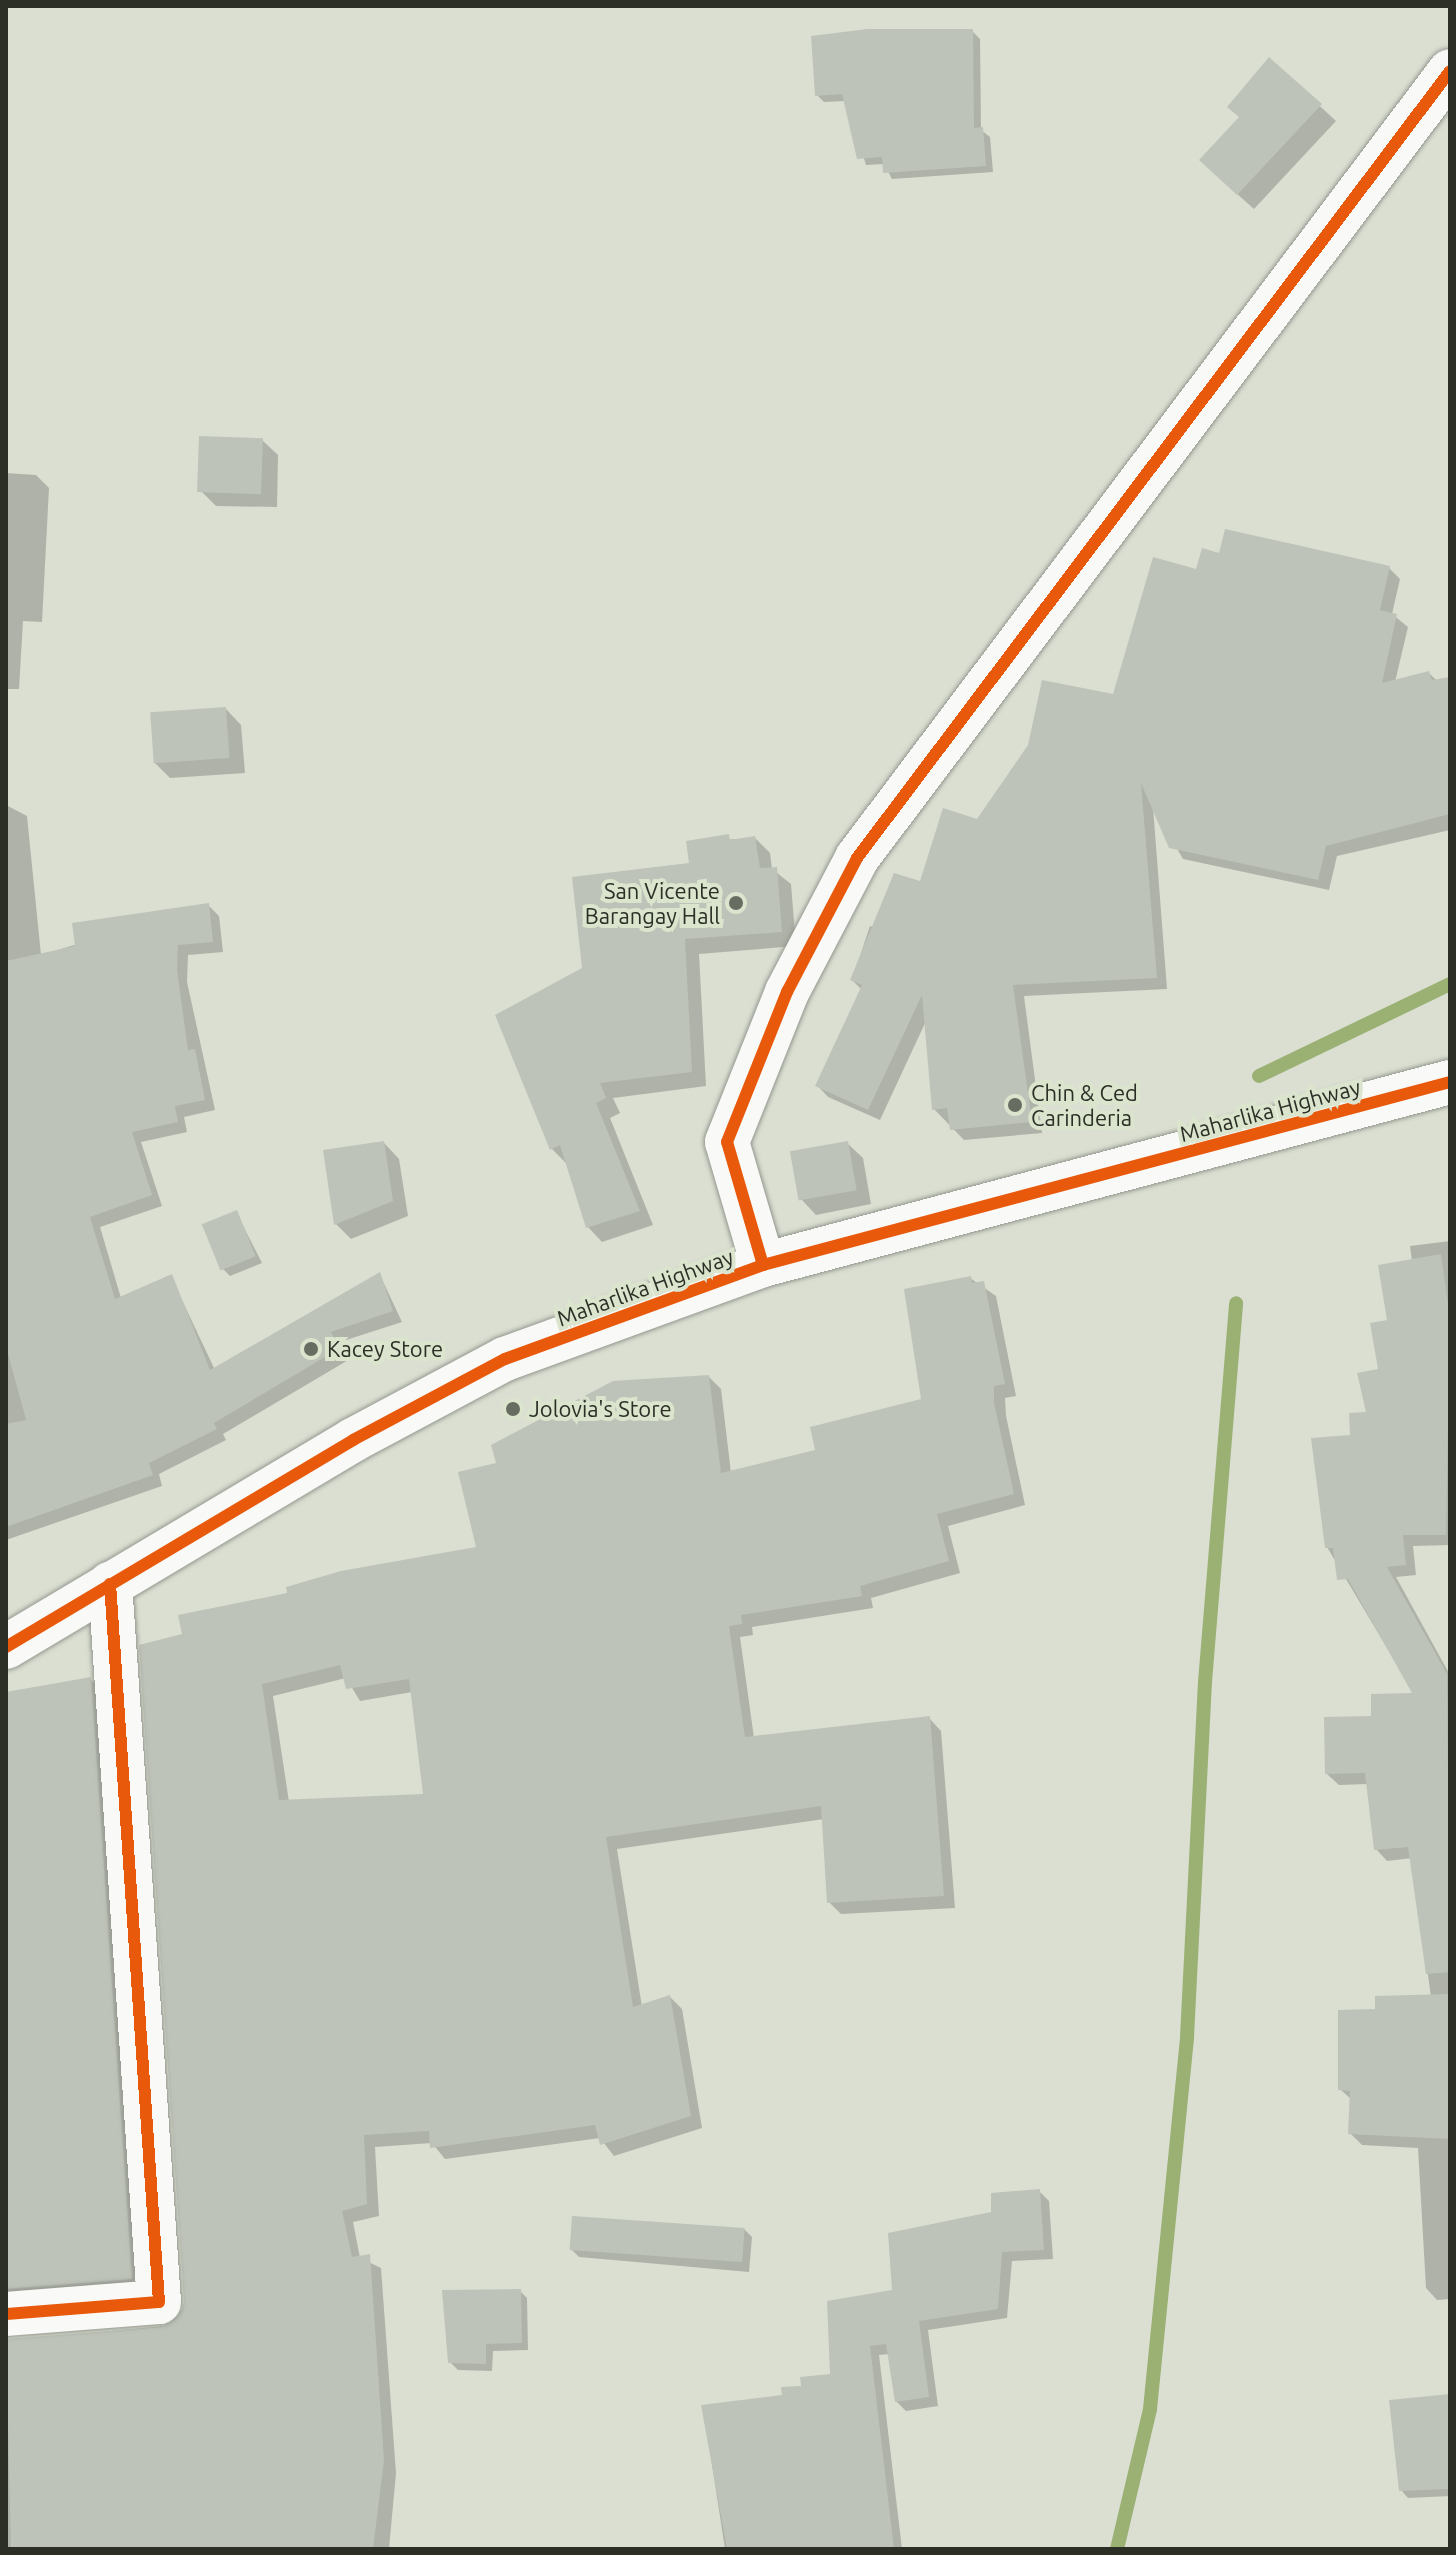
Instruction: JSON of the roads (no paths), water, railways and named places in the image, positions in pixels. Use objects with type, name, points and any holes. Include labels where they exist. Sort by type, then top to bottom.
[{"type":"main road","points":[[763,1265],[727,1142],[787,992],[857,858],[1450,71]]},
{"type":"main road","name":"Maharlika Highway","points":[[6,1647],[110,1584],[505,1359],[763,1265],[1450,1082]]},
{"type":"main road","points":[[6,2314],[159,2302],[110,1584]]},
{"type":"waterway","points":[[1259,1076],[1450,984]]},
{"type":"waterway","points":[[1117,2549],[1150,2409],[1187,2037],[1205,1682],[1236,1303]]},
{"type":"place","name":"San Vicente Barangay Hall","points":[[736,903]]},
{"type":"place","name":"Chin & Ced Carinderia","points":[[1015,1105]]},
{"type":"place","name":"Kacey Store","points":[[311,1349]]},
{"type":"place","name":"Jolovia's Store","points":[[513,1409]]}]
